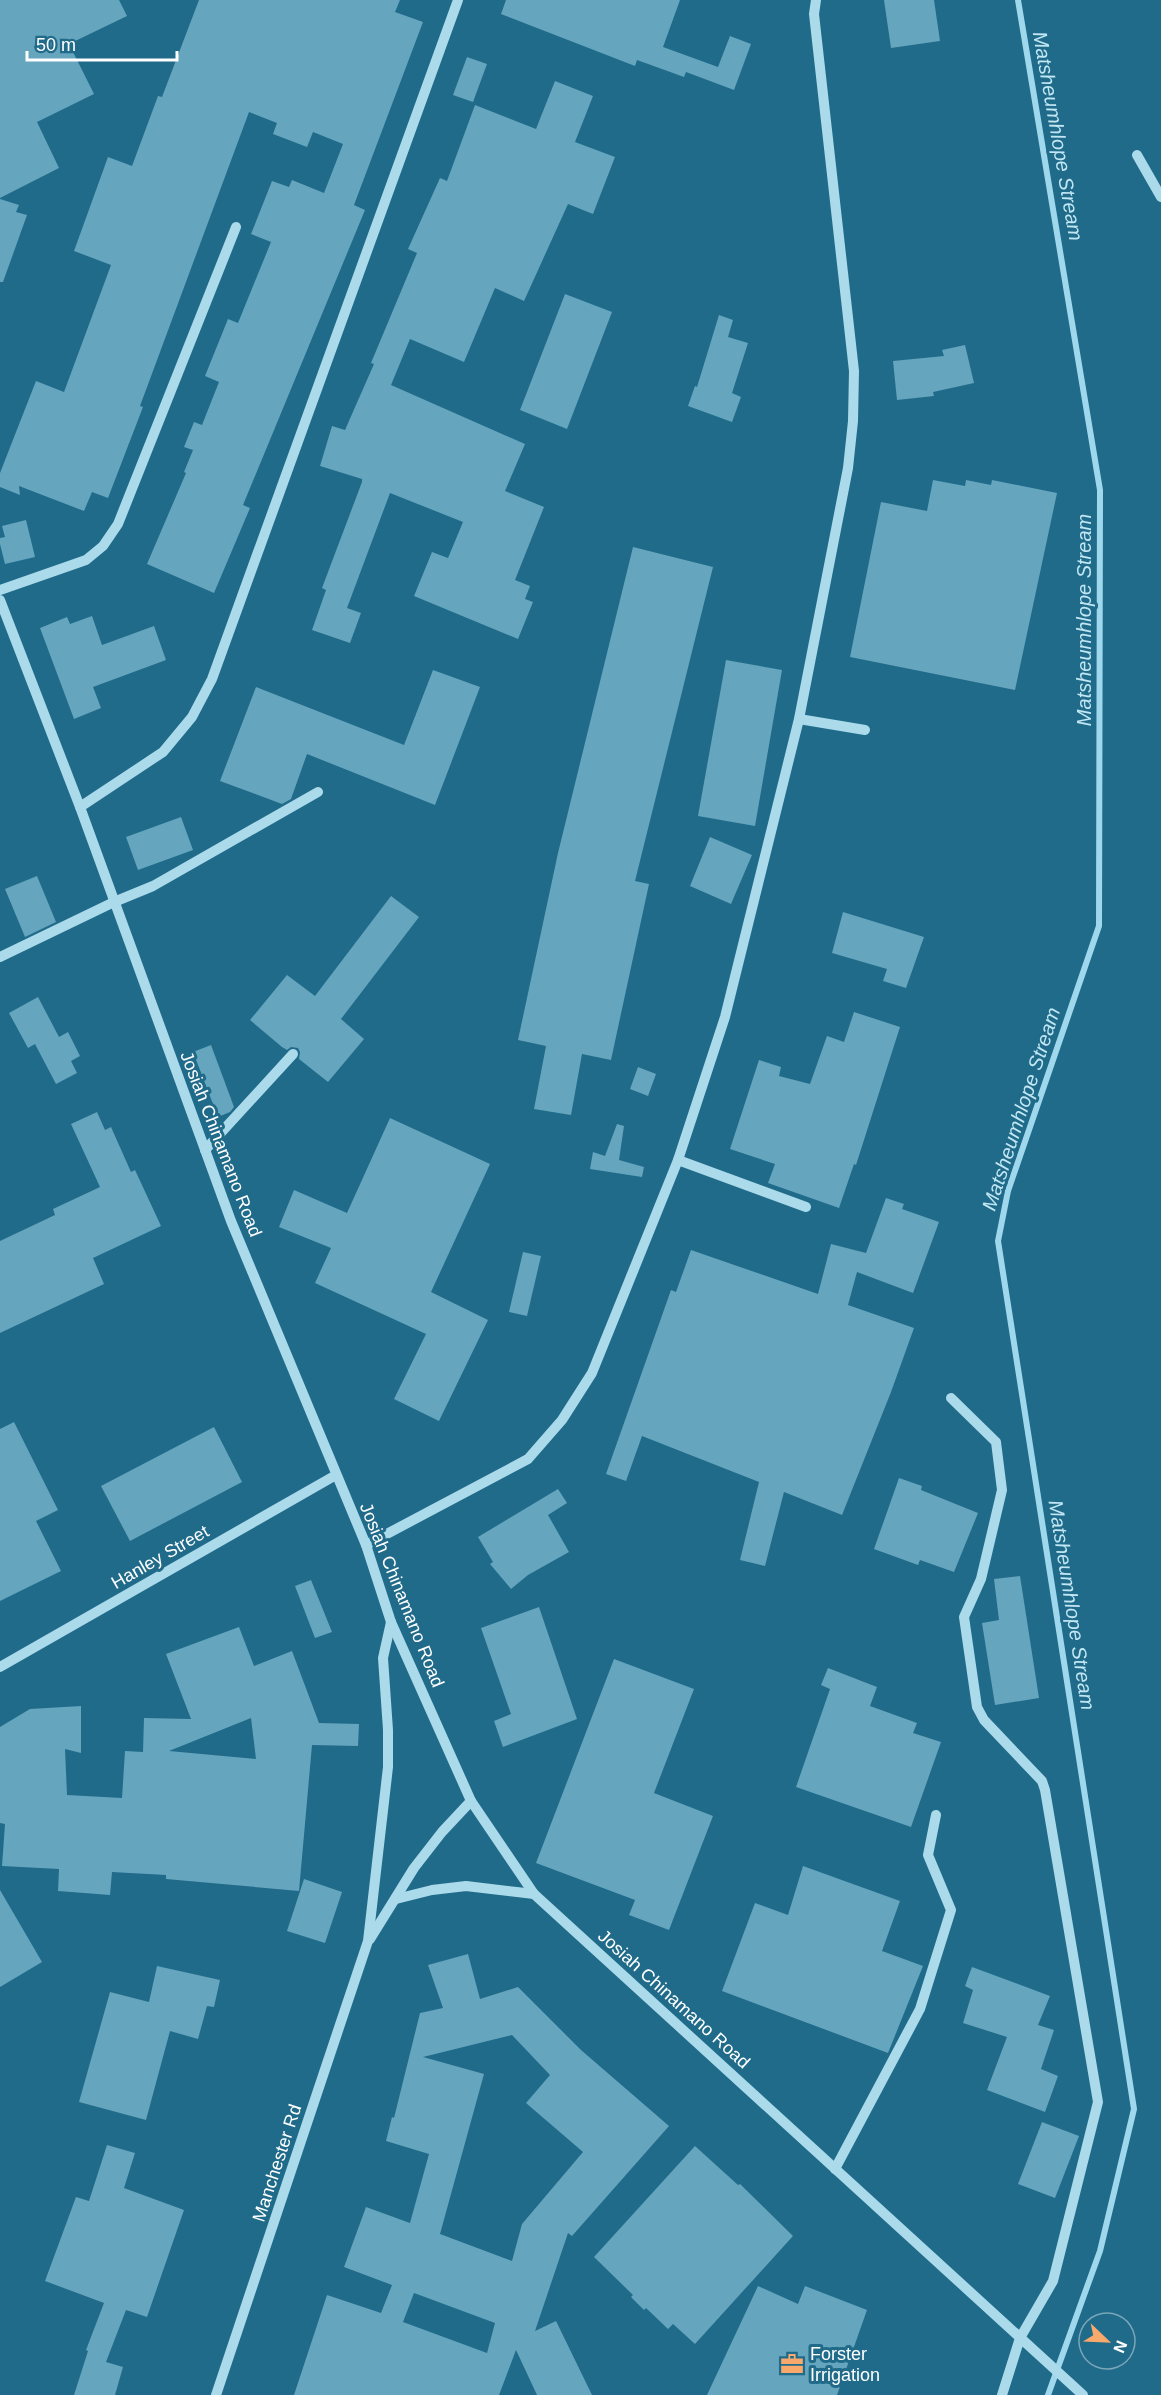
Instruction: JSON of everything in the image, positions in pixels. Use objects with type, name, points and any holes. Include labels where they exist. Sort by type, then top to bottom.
[{"type":"street","points":[[80,807],[163,752],[192,717],[212,679],[458,0]]},
{"type":"street","points":[[366,1545],[528,1459],[562,1420],[592,1373],[678,1160],[725,1017],[800,719],[848,468],[853,421],[854,370],[813,14],[816,0]]},
{"type":"street","points":[[1137,155],[1161,197]]},
{"type":"street","points":[[0,590],[86,560],[103,546],[118,524],[236,227]]},
{"type":"street","name":"Josiah Chinamano Road","points":[[0,600],[80,807],[231,1221],[366,1545],[391,1622],[471,1801],[534,1894],[1083,2395]]},
{"type":"street","points":[[800,719],[865,730]]},
{"type":"street","points":[[0,957],[114,902],[153,886],[318,792]]},
{"type":"street","points":[[205,1150],[293,1054]]},
{"type":"street","points":[[678,1160],[806,1207]]},
{"type":"street","points":[[951,1398],[996,1442],[1002,1476],[1002,1490],[981,1579],[964,1617],[977,1707],[984,1720],[1042,1781],[1046,1790],[1098,2102],[1053,2280],[1002,2395]]},
{"type":"street","name":"Hanley Street","points":[[0,1667],[336,1475]]},
{"type":"street","points":[[368,1941],[388,1767],[388,1730],[382,1658],[391,1622]]},
{"type":"street","points":[[368,1941],[414,1868],[442,1832],[471,1801]]},
{"type":"street","points":[[836,2169],[920,2009],[951,1910],[928,1855],[936,1815]]},
{"type":"street","points":[[396,1899],[432,1890],[466,1886],[534,1894]]},
{"type":"street","name":"Manchester Rd","points":[[216,2395],[368,1941]]},
{"type":"building","points":[[0,0],[119,0],[127,16],[69,44],[94,94],[37,122],[59,168],[0,198]]},
{"type":"building","points":[[199,0],[400,0],[395,12],[423,22],[354,205],[365,210],[243,505],[250,508],[214,593],[147,564],[186,473],[184,472],[193,450],[184,447],[194,422],[202,425],[219,382],[205,376],[228,319],[238,323],[271,242],[251,234],[272,181],[289,187],[292,180],[324,193],[343,144],[313,132],[307,147],[273,134],[277,123],[249,112],[108,498],[92,492],[84,511],[19,486],[20,495],[0,487],[0,473],[36,381],[64,392],[111,265],[74,251],[108,157],[132,166],[158,96],[162,97]]},
{"type":"building","points":[[506,0],[680,0],[663,47],[718,67],[730,36],[751,44],[734,90],[686,72],[684,77],[637,60],[635,66],[501,14]]},
{"type":"building","points":[[884,0],[934,0],[940,41],[891,48]]},
{"type":"building","points":[[467,57],[487,64],[473,102],[453,95]]},
{"type":"building","points":[[555,81],[593,96],[575,142],[615,157],[593,214],[568,204],[524,301],[495,288],[464,362],[410,339],[391,385],[525,444],[505,491],[544,507],[515,580],[530,586],[525,599],[533,602],[518,639],[414,596],[432,552],[448,558],[463,522],[390,493],[347,608],[361,613],[350,643],[312,630],[326,590],[322,588],[362,482],[362,479],[320,466],[332,426],[345,430],[374,364],[371,363],[417,253],[408,249],[440,178],[447,181],[475,105],[536,129]]},
{"type":"building","points":[[0,199],[19,205],[16,212],[27,215],[3,282],[0,282]]},
{"type":"building","points":[[565,294],[612,312],[567,429],[520,410]]},
{"type":"building","points":[[719,315],[733,320],[728,337],[748,343],[732,393],[741,397],[732,422],[688,406],[695,386],[697,387]]},
{"type":"building","points":[[965,345],[974,383],[933,392],[934,396],[897,400],[893,361],[944,356],[942,350]]},
{"type":"building","points":[[933,480],[965,486],[966,480],[991,485],[992,480],[1057,493],[1015,690],[850,657],[881,502],[927,511]]},
{"type":"building","points":[[26,520],[35,557],[5,564],[0,544],[0,538],[5,537],[2,526]]},
{"type":"building","points":[[633,547],[713,567],[635,881],[649,884],[611,1060],[582,1054],[571,1115],[534,1109],[546,1046],[518,1040],[558,853]]},
{"type":"building","points":[[92,616],[102,645],[154,626],[166,660],[93,687],[101,708],[74,719],[40,628],[67,617],[70,624]]},
{"type":"building","points":[[726,660],[782,670],[755,826],[698,816]]},
{"type":"building","points":[[433,670],[480,687],[435,805],[307,754],[291,799],[282,804],[220,781],[256,687],[404,745]]},
{"type":"building","points":[[181,817],[193,850],[138,870],[126,837]]},
{"type":"building","points":[[710,837],[752,855],[731,904],[690,886]]},
{"type":"building","points":[[37,876],[56,922],[25,937],[5,889]]},
{"type":"building","points":[[391,896],[419,917],[341,1019],[364,1039],[328,1082],[299,1059],[298,1048],[291,1047],[287,1050],[250,1020],[287,975],[315,996]]},
{"type":"building","points":[[843,912],[924,937],[906,988],[883,981],[887,969],[832,953]]},
{"type":"building","points":[[38,997],[59,1037],[68,1032],[80,1056],[71,1061],[77,1073],[56,1084],[35,1044],[28,1048],[9,1013]]},
{"type":"building","points":[[854,1012],[900,1027],[856,1165],[854,1164],[839,1208],[768,1183],[775,1164],[730,1149],[759,1060],[781,1067],[779,1076],[810,1084],[827,1036],[844,1042]]},
{"type":"building","points":[[211,1045],[234,1107],[230,1112],[218,1117],[193,1052]]},
{"type":"building","points":[[638,1067],[656,1074],[648,1096],[630,1089]]},
{"type":"building","points":[[97,1112],[105,1130],[111,1127],[131,1172],[135,1170],[161,1226],[93,1258],[104,1284],[0,1333],[0,1241],[55,1215],[53,1209],[100,1187],[71,1124]]},
{"type":"building","points":[[390,1118],[490,1164],[431,1292],[488,1320],[439,1421],[394,1399],[426,1334],[315,1283],[331,1248],[279,1227],[294,1190],[347,1213]]},
{"type":"building","points":[[617,1124],[624,1126],[619,1160],[644,1167],[642,1177],[590,1169],[593,1152],[605,1156]]},
{"type":"building","points":[[886,1198],[904,1204],[902,1209],[939,1222],[913,1293],[857,1272],[848,1305],[914,1328],[842,1515],[784,1492],[765,1566],[740,1560],[759,1482],[642,1436],[626,1481],[606,1474],[671,1290],[676,1292],[691,1250],[818,1294],[831,1244],[866,1253]]},
{"type":"building","points":[[523,1252],[541,1256],[527,1316],[509,1312]]},
{"type":"building","points":[[14,1422],[58,1510],[36,1521],[61,1571],[0,1601],[0,1429]]},
{"type":"building","points":[[214,1427],[242,1482],[130,1541],[101,1486]]},
{"type":"building","points":[[899,1478],[922,1486],[921,1490],[978,1513],[954,1572],[920,1560],[918,1565],[874,1549]]},
{"type":"building","points":[[558,1489],[567,1503],[548,1515],[569,1552],[528,1575],[511,1589],[490,1564],[493,1562],[478,1537]]},
{"type":"building","points":[[1020,1576],[1039,1698],[995,1705],[982,1623],[999,1620],[994,1579]]},
{"type":"building","points":[[311,1580],[332,1632],[315,1638],[295,1586]]},
{"type":"building","points":[[539,1607],[577,1719],[503,1747],[494,1721],[511,1714],[481,1628]]},
{"type":"building","points":[[239,1627],[254,1666],[292,1651],[319,1723],[359,1724],[358,1746],[312,1745],[299,1891],[166,1879],[166,1875],[112,1872],[110,1895],[58,1891],[59,1869],[2,1866],[5,1824],[0,1823],[0,1727],[30,1709],[81,1706],[81,1753],[65,1749],[67,1795],[122,1798],[125,1751],[143,1752],[144,1718],[191,1719],[166,1654]],"holes":[[[251,1718],[256,1759],[169,1751]]]},
{"type":"building","points":[[614,1659],[694,1689],[654,1793],[713,1816],[669,1930],[629,1915],[635,1900],[536,1863]]},
{"type":"building","points":[[828,1668],[877,1687],[870,1706],[917,1723],[913,1733],[941,1742],[911,1827],[796,1787],[830,1689],[821,1685]]},
{"type":"building","points":[[803,1866],[900,1901],[882,1951],[923,1966],[888,2053],[722,1991],[755,1903],[788,1915]]},
{"type":"building","points":[[304,1879],[342,1892],[325,1943],[287,1931]]},
{"type":"building","points":[[0,1890],[42,1962],[0,1987]]},
{"type":"building","points":[[468,1954],[480,1999],[518,1987],[581,2050],[669,2126],[572,2236],[568,2233],[535,2331],[556,2321],[592,2395],[537,2395],[516,2350],[499,2395],[294,2395],[327,2295],[381,2313],[392,2285],[344,2267],[366,2207],[410,2223],[429,2154],[386,2141],[392,2117],[394,2118],[420,2013],[443,2008],[428,1965]],"holes":[[[512,2035],[550,2075],[526,2103],[583,2152],[522,2224],[512,2261],[440,2234],[484,2074],[423,2057]],[[414,2293],[495,2323],[487,2353],[403,2322]]]},
{"type":"building","points":[[157,1966],[220,1980],[214,2007],[207,2006],[198,2039],[170,2031],[146,2120],[79,2102],[110,1992],[149,2002]]},
{"type":"building","points":[[972,1967],[1050,1996],[1038,2025],[1054,2030],[1041,2069],[1058,2076],[1045,2112],[987,2090],[1007,2037],[963,2023],[973,1990],[965,1986]]},
{"type":"building","points":[[1042,2122],[1079,2136],[1055,2198],[1018,2184]]},
{"type":"building","points":[[107,2145],[135,2153],[124,2188],[184,2210],[147,2317],[126,2310],[106,2362],[123,2367],[115,2395],[74,2395],[88,2351],[86,2350],[104,2303],[45,2281],[76,2197],[89,2201]]},
{"type":"building","points":[[695,2146],[738,2185],[740,2184],[793,2236],[695,2344],[673,2324],[668,2329],[646,2308],[644,2310],[631,2297],[633,2295],[594,2257]]},
{"type":"building","points":[[758,2286],[798,2304],[805,2286],[867,2310],[837,2395],[707,2395]]},
{"type":"waterway","name":"Matsheumhlope Stream","points":[[1018,0],[1100,490],[1099,926],[1008,1191],[998,1241],[1134,2109],[1100,2251],[1048,2395]]},
{"type":"place","name":"Forster Irrigation","points":[[792,2364]]}]
